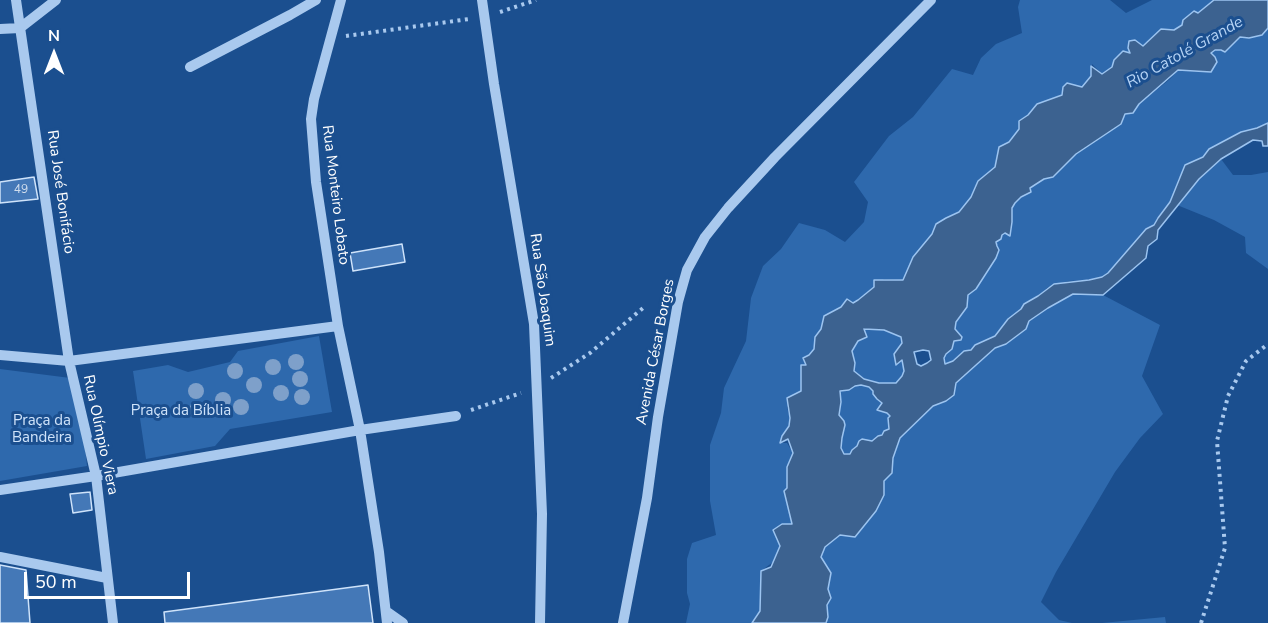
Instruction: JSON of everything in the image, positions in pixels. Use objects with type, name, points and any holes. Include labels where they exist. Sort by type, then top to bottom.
[{"type":"street","name":"Rua José Bonifácio","points":[[16,0],[69,361]]},
{"type":"street","points":[[0,29],[20,28],[56,0]]},
{"type":"street","points":[[190,67],[316,0]]},
{"type":"street","name":"Rua Monteiro Lobato","points":[[338,326],[316,183],[311,119],[314,99],[341,0]]},
{"type":"street","name":"Rua São Joaquim","points":[[482,0],[534,324],[542,514],[540,623]]},
{"type":"street","name":"Avenida César Borges","points":[[623,623],[647,498],[657,417],[678,302],[687,270],[705,237],[728,208],[775,157],[931,0]]},
{"type":"street","points":[[0,355],[69,361],[338,326],[360,430],[379,552],[387,623]]},
{"type":"street","name":"Rua Olímpio Viera","points":[[69,361],[96,476],[113,623]]},
{"type":"street","points":[[0,490],[456,416]]},
{"type":"street","points":[[0,558],[107,578]]},
{"type":"street","points":[[386,610],[403,623]]},
{"type":"path","points":[[330,38],[485,17],[536,0]]},
{"type":"path","points":[[456,416],[538,387],[590,353],[643,308]]},
{"type":"path","points":[[1201,623],[1225,548],[1217,441],[1228,396],[1241,369],[1246,361],[1268,344]]},
{"type":"green space","points":[[1020,0],[1110,0],[1126,13],[1152,0],[1214,0],[1174,30],[1161,29],[1143,46],[1114,60],[1112,67],[1102,74],[1092,64],[1091,76],[1082,87],[1037,104],[1028,115],[1019,121],[1019,129],[1009,142],[999,147],[995,167],[978,181],[971,197],[959,212],[946,218],[913,257],[903,280],[884,279],[853,303],[847,299],[841,307],[824,316],[821,329],[815,337],[814,349],[806,365],[801,366],[801,391],[787,407],[790,418],[789,426],[780,443],[787,443],[793,453],[787,467],[787,489],[784,492],[792,524],[773,562],[761,571],[760,611],[752,623],[686,623],[690,604],[687,593],[687,559],[692,543],[716,535],[710,501],[710,445],[721,413],[724,388],[746,341],[751,298],[763,266],[781,249],[799,223],[825,230],[845,242],[864,222],[868,202],[854,182],[889,136],[913,117],[952,69],[973,75],[981,58],[996,44],[1022,33],[1018,7]]},
{"type":"green space","points":[[1268,28],[1268,123],[1241,132],[1210,149],[1179,178],[1170,202],[1154,225],[1146,229],[1108,273],[1102,277],[1068,281],[1047,288],[1024,304],[995,336],[975,345],[971,350],[945,365],[944,358],[954,340],[961,340],[962,336],[955,329],[956,322],[967,307],[968,295],[976,289],[987,271],[997,246],[996,242],[1005,233],[1009,235],[1011,233],[1012,208],[1015,203],[1031,192],[1030,188],[1044,179],[1053,177],[1076,154],[1121,124],[1125,114],[1133,113],[1139,104],[1178,70],[1211,71],[1211,53],[1215,49],[1227,48],[1240,36],[1249,38],[1262,35]]},
{"type":"green space","points":[[1221,159],[1233,175],[1268,172],[1268,269],[1246,253],[1245,237],[1214,220],[1177,205],[1199,179]]},
{"type":"green space","points":[[1073,294],[1103,295],[1160,325],[1142,376],[1163,414],[1140,438],[1115,472],[1056,572],[1041,602],[1059,620],[1072,623],[826,623],[827,605],[831,598],[828,589],[831,573],[821,557],[825,547],[840,535],[855,537],[875,511],[884,495],[884,481],[892,473],[893,458],[900,438],[933,406],[946,401],[956,383],[995,348],[1006,344],[1026,329],[1029,321]]},
{"type":"green space","points":[[863,329],[884,330],[901,337],[902,343],[894,355],[896,365],[902,360],[904,371],[896,383],[879,383],[864,379],[854,371],[852,351]]},
{"type":"green space","name":"Praça da Bíblia","points":[[319,336],[332,412],[230,429],[215,446],[146,459],[133,371],[168,365],[188,372],[230,362],[238,351]]},
{"type":"green space","name":"Praça da Bandeira","points":[[0,369],[78,379],[87,466],[0,481]]},
{"type":"green space","points":[[861,385],[869,387],[877,399],[883,403],[878,410],[890,416],[889,429],[872,441],[857,446],[850,454],[844,453],[841,448],[845,425],[839,415],[840,391]]},
{"type":"green space","points":[[1165,617],[1166,623],[1102,623]]},
{"type":"water","name":"Rio Catolé Grande","points":[[1214,0],[1268,0],[1268,28],[1262,35],[1249,38],[1240,37],[1225,52],[1215,50],[1211,53],[1217,62],[1211,72],[1178,70],[1139,104],[1133,113],[1125,114],[1121,124],[1076,154],[1053,177],[1044,179],[1030,188],[1031,192],[1015,203],[1012,208],[1010,236],[1005,233],[996,242],[999,250],[996,258],[976,289],[968,295],[967,307],[956,322],[955,329],[962,337],[961,340],[954,341],[952,349],[944,358],[945,364],[953,361],[964,351],[971,350],[975,345],[995,336],[1024,304],[1054,284],[1089,280],[1108,273],[1146,229],[1154,225],[1170,202],[1185,165],[1203,157],[1209,149],[1241,132],[1268,123],[1268,146],[1263,146],[1262,141],[1253,140],[1221,159],[1199,179],[1158,230],[1157,239],[1148,246],[1146,258],[1103,295],[1073,294],[1029,321],[1026,329],[1006,344],[995,348],[956,383],[954,395],[933,406],[900,438],[893,458],[892,473],[884,481],[884,495],[876,511],[855,537],[840,535],[825,547],[821,557],[831,573],[828,589],[831,598],[827,605],[826,623],[752,623],[760,611],[761,571],[771,567],[780,546],[773,530],[782,524],[792,524],[784,491],[787,488],[787,467],[793,453],[788,439],[780,443],[789,426],[787,398],[801,391],[801,365],[806,365],[803,358],[814,349],[815,337],[821,329],[824,316],[841,307],[847,299],[853,303],[858,300],[874,287],[874,280],[903,280],[913,257],[932,234],[936,224],[959,212],[971,197],[978,181],[995,167],[999,147],[1009,142],[1019,129],[1019,121],[1028,115],[1037,104],[1062,95],[1063,87],[1067,83],[1082,87],[1091,76],[1091,66],[1102,74],[1112,67],[1114,60],[1123,51],[1130,53],[1129,41],[1135,40],[1143,46],[1161,29],[1174,30],[1182,25],[1183,20],[1194,11],[1198,13]],"holes":[[[864,329],[884,330],[901,337],[902,343],[894,354],[896,365],[902,360],[904,371],[896,383],[879,383],[864,379],[854,371],[852,351],[858,341],[867,337]],[[929,351],[931,360],[921,366],[917,364],[914,352]],[[855,386],[869,387],[873,391],[882,403],[877,410],[890,416],[888,418],[889,429],[872,441],[862,439],[850,454],[844,454],[841,448],[845,425],[839,415],[840,391],[849,390]]]},
{"type":"building","points":[[34,177],[38,199],[0,203],[0,182]]},
{"type":"building","points":[[402,244],[405,262],[353,271],[350,253]]},
{"type":"building","points":[[90,492],[92,510],[73,513],[70,494]]},
{"type":"building","points":[[0,565],[26,570],[30,623],[0,623]]},
{"type":"building","points":[[368,585],[373,623],[165,623],[164,612]]}]
